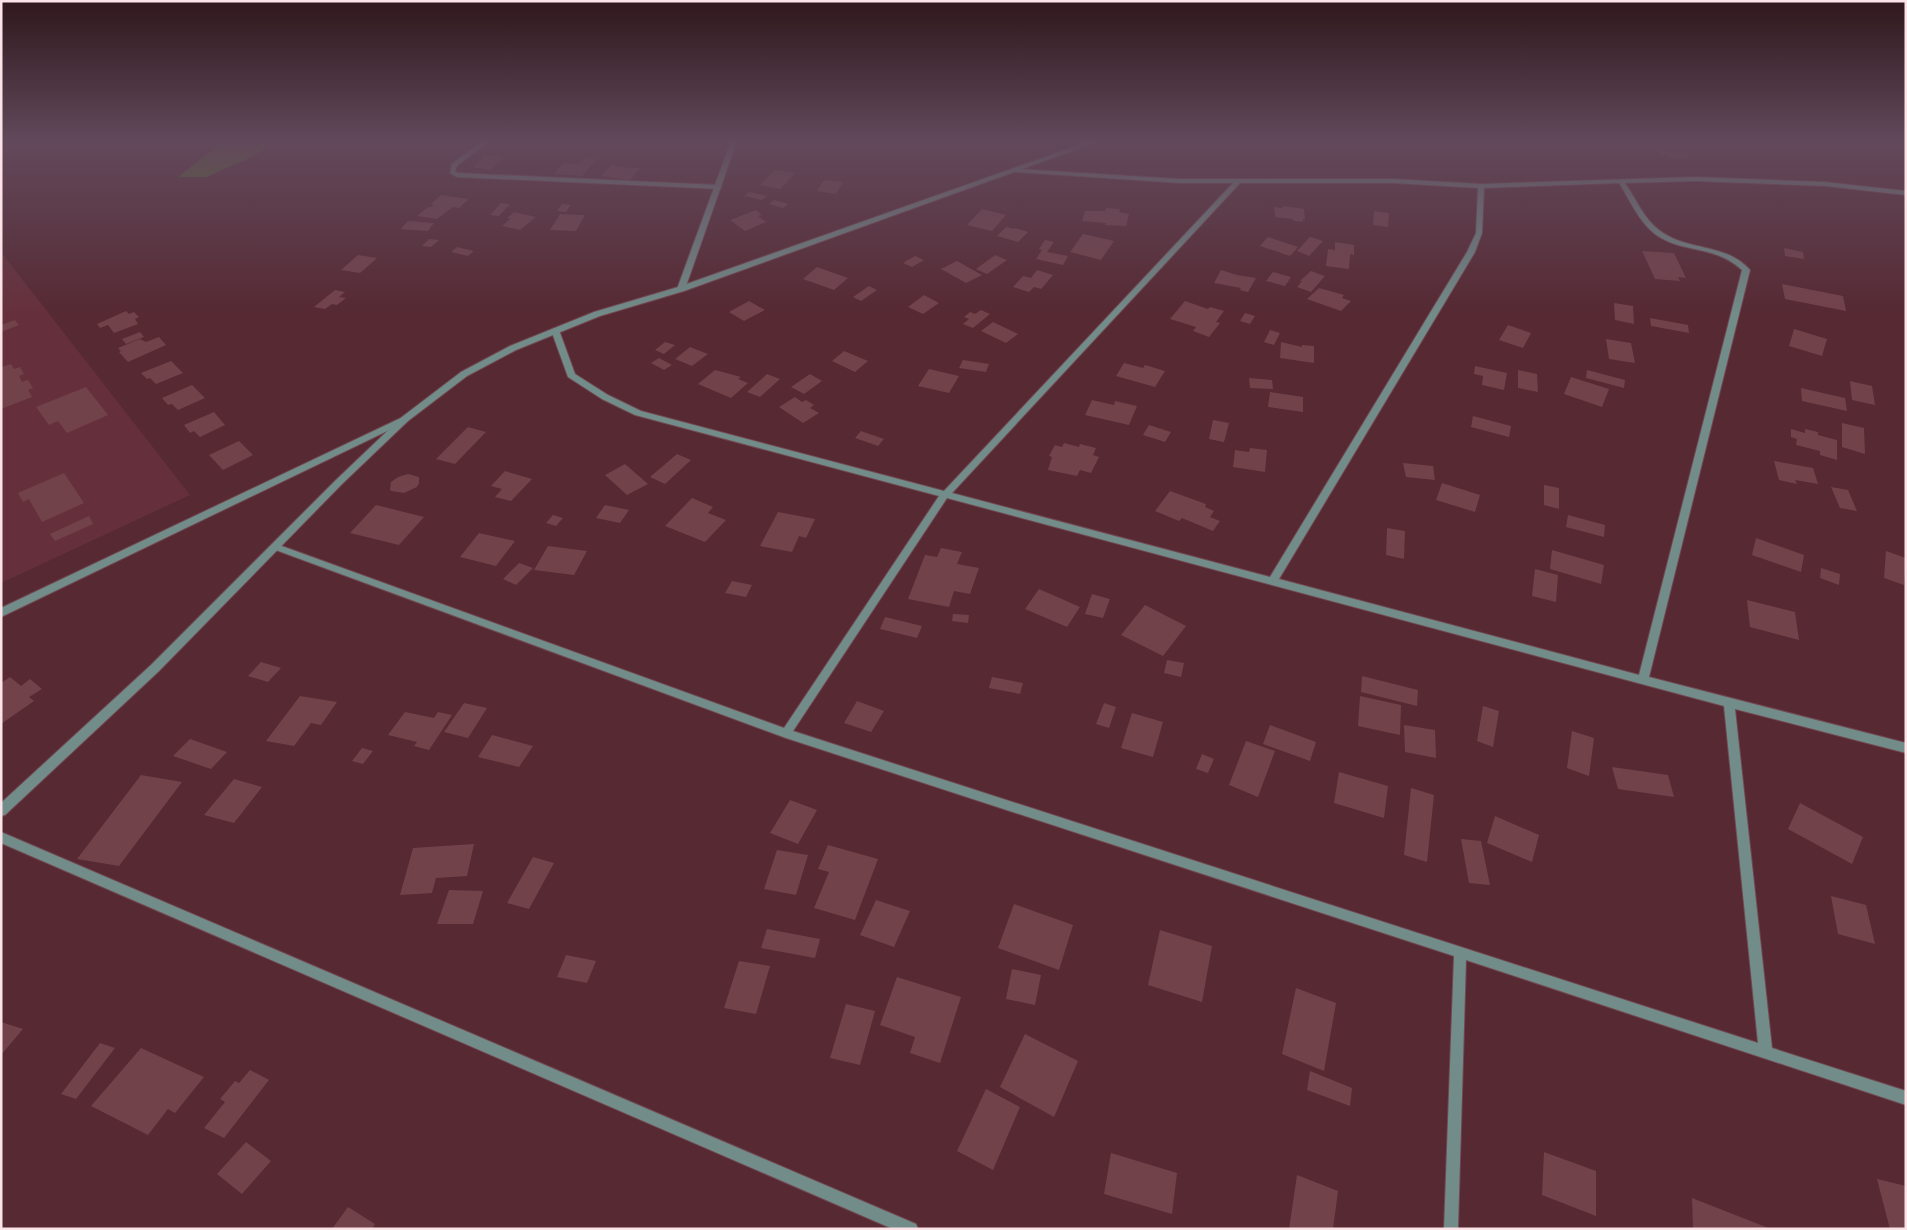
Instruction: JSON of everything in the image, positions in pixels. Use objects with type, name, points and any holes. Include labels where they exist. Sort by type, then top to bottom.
[{"type":"street","points":[[681,289],[714,198]]},
{"type":"street","points":[[1,811],[155,668],[405,418],[464,374],[513,348],[597,314],[681,289],[940,198]]},
{"type":"street","points":[[786,733],[945,495],[1222,198]]},
{"type":"street","points":[[1272,582],[1471,252],[1479,234],[1480,198]]},
{"type":"street","points":[[1633,198],[1652,228],[1660,234],[1672,240],[1728,254],[1746,270],[1643,680]]},
{"type":"street","points":[[555,330],[571,375],[605,397],[638,412],[1272,582],[1906,748]]},
{"type":"street","points":[[1,613],[405,418]]},
{"type":"street","points":[[276,547],[786,733],[1906,1098]]},
{"type":"street","points":[[1729,703],[1766,1052]]},
{"type":"street","points":[[1,838],[911,1229]]},
{"type":"street","points":[[1451,1229],[1460,952]]},
{"type":"shaded area","points":[[1,252],[190,495],[1,583]]},
{"type":"building","points":[[437,198],[469,199],[459,208],[453,207],[437,219],[417,216],[428,207],[434,205],[431,204]]},
{"type":"building","points":[[774,200],[788,204],[783,208],[769,204]]},
{"type":"building","points":[[501,203],[510,204],[499,216],[490,215]]},
{"type":"building","points":[[562,204],[571,205],[566,212],[557,211]]},
{"type":"building","points":[[1283,206],[1304,209],[1305,220],[1303,219],[1303,222],[1275,217],[1274,207],[1283,208]]},
{"type":"building","points":[[1106,208],[1120,209],[1119,212],[1129,214],[1126,226],[1082,221],[1085,211],[1105,211]]},
{"type":"building","points":[[982,209],[1006,215],[992,231],[967,225]]},
{"type":"building","points":[[756,210],[762,215],[758,216],[766,222],[745,231],[730,220]]},
{"type":"building","points":[[1374,211],[1389,213],[1388,227],[1373,225]]},
{"type":"building","points":[[514,212],[536,217],[520,230],[502,226],[510,219],[507,218]]},
{"type":"building","points":[[560,214],[585,215],[576,231],[550,230]]},
{"type":"building","points":[[408,221],[434,223],[428,231],[401,229]]},
{"type":"building","points":[[1006,227],[1028,232],[1018,242],[997,236]]},
{"type":"building","points":[[1083,234],[1114,241],[1101,260],[1070,252]]},
{"type":"building","points":[[1268,237],[1298,247],[1290,256],[1260,246]]},
{"type":"building","points":[[1310,237],[1323,241],[1309,256],[1297,251]]},
{"type":"building","points":[[429,239],[439,240],[431,247],[422,246]]},
{"type":"building","points":[[1045,240],[1054,242],[1047,252],[1068,256],[1063,265],[1036,259],[1042,250],[1039,249]]},
{"type":"building","points":[[1335,242],[1354,245],[1354,255],[1350,254],[1349,269],[1326,266],[1328,249],[1335,250]]},
{"type":"building","points":[[457,247],[474,251],[468,256],[451,252]]},
{"type":"building","points":[[1784,248],[1803,252],[1804,259],[1785,256]]},
{"type":"building","points":[[1642,251],[1674,253],[1686,278],[1678,277],[1680,281],[1655,279]]},
{"type":"building","points":[[358,255],[377,258],[360,273],[341,270]]},
{"type":"building","points":[[995,255],[1007,260],[987,274],[976,269]]},
{"type":"building","points":[[915,256],[924,260],[912,267],[903,263]]},
{"type":"building","points":[[957,261],[982,275],[966,283],[941,269]]},
{"type":"building","points":[[817,267],[848,278],[834,290],[803,279]]},
{"type":"building","points":[[1037,270],[1053,275],[1041,289],[1034,287],[1029,292],[1013,287],[1023,276],[1031,278]]},
{"type":"building","points":[[1221,270],[1256,278],[1248,292],[1240,290],[1241,288],[1214,283]]},
{"type":"building","points":[[1311,271],[1325,276],[1311,292],[1297,287],[1302,281],[1300,281]]},
{"type":"building","points":[[1273,272],[1291,277],[1285,286],[1266,281]]},
{"type":"building","points":[[1782,284],[1843,296],[1846,311],[1785,299]]},
{"type":"building","points":[[869,286],[877,290],[861,301],[853,297]]},
{"type":"building","points":[[1319,288],[1344,295],[1342,298],[1351,301],[1341,311],[1307,299]]},
{"type":"building","points":[[335,290],[345,292],[339,297],[346,298],[337,305],[332,304],[325,309],[314,307]]},
{"type":"building","points":[[924,295],[939,303],[923,314],[908,307]]},
{"type":"building","points":[[749,301],[765,310],[744,321],[729,312]]},
{"type":"building","points":[[1185,301],[1208,309],[1210,307],[1224,311],[1216,322],[1220,323],[1209,337],[1193,331],[1196,327],[1170,319]]},
{"type":"building","points":[[1614,303],[1633,306],[1634,324],[1615,320]]},
{"type":"building","points":[[981,310],[990,314],[973,328],[963,324],[969,319],[964,317],[970,312],[975,314]]},
{"type":"building","points":[[126,311],[129,314],[134,312],[139,317],[135,319],[138,324],[114,333],[108,325],[100,328],[97,324]]},
{"type":"building","points":[[1245,313],[1255,316],[1250,324],[1240,321]]},
{"type":"building","points":[[1650,318],[1688,325],[1689,333],[1651,326]]},
{"type":"building","points":[[15,320],[19,325],[1,332],[1,325]]},
{"type":"building","points":[[993,322],[1018,334],[1006,343],[981,331]]},
{"type":"building","points":[[1508,325],[1531,333],[1523,348],[1499,340]]},
{"type":"building","points":[[1794,329],[1827,339],[1822,356],[1789,346]]},
{"type":"building","points":[[1270,330],[1280,333],[1274,345],[1264,342]]},
{"type":"building","points":[[140,332],[144,337],[126,344],[122,339]]},
{"type":"building","points":[[159,337],[166,345],[128,362],[119,352],[121,351],[118,348],[140,339],[146,342]]},
{"type":"building","points":[[1606,339],[1631,343],[1635,363],[1609,359]]},
{"type":"building","points":[[665,342],[675,345],[664,354],[655,350]]},
{"type":"building","points":[[1281,342],[1302,347],[1302,345],[1314,346],[1314,363],[1280,358]]},
{"type":"building","points":[[690,347],[708,354],[692,366],[675,359]]},
{"type":"building","points":[[844,351],[868,361],[855,372],[832,361]]},
{"type":"building","points":[[659,358],[672,365],[664,370],[651,363]]},
{"type":"building","points":[[963,360],[989,364],[986,372],[959,368]]},
{"type":"building","points":[[171,361],[183,373],[156,384],[141,373]]},
{"type":"building","points":[[1124,363],[1143,368],[1145,365],[1165,371],[1155,387],[1116,376]]},
{"type":"building","points":[[11,364],[14,369],[20,367],[24,374],[19,376],[22,382],[28,380],[33,388],[28,390],[32,397],[1,409],[1,367]]},
{"type":"building","points":[[1475,366],[1507,373],[1504,390],[1482,385],[1483,376],[1474,374]]},
{"type":"building","points":[[929,369],[959,376],[949,393],[918,386]]},
{"type":"building","points":[[715,370],[741,377],[738,379],[748,383],[731,398],[698,384]]},
{"type":"building","points":[[1518,370],[1537,374],[1538,392],[1518,388]]},
{"type":"building","points":[[1587,370],[1625,380],[1624,388],[1586,378]]},
{"type":"building","points":[[767,374],[780,379],[760,397],[747,392]]},
{"type":"building","points":[[810,374],[822,381],[804,394],[791,387]]},
{"type":"building","points":[[1571,377],[1609,389],[1602,407],[1564,394]]},
{"type":"building","points":[[1249,378],[1272,380],[1273,389],[1250,388]]},
{"type":"building","points":[[1850,381],[1872,386],[1875,405],[1852,400]]},
{"type":"building","points":[[192,385],[205,398],[178,410],[172,404],[168,405],[162,398]]},
{"type":"building","points":[[86,387],[108,415],[67,433],[58,421],[49,425],[36,407]]},
{"type":"building","points":[[1801,388],[1845,398],[1847,411],[1802,401]]},
{"type":"building","points":[[1270,392],[1303,397],[1303,412],[1268,407]]},
{"type":"building","points":[[795,397],[802,402],[806,400],[814,405],[810,408],[819,413],[803,423],[779,407]]},
{"type":"building","points":[[1092,400],[1114,405],[1115,401],[1137,406],[1129,425],[1085,415]]},
{"type":"building","points":[[214,412],[225,425],[200,437],[194,431],[190,433],[184,425]]},
{"type":"building","points":[[1473,416],[1511,426],[1509,437],[1471,427]]},
{"type":"building","points":[[1213,420],[1229,423],[1224,442],[1209,439]]},
{"type":"building","points":[[1842,423],[1864,428],[1865,454],[1842,447]]},
{"type":"building","points":[[1149,425],[1171,432],[1165,442],[1143,435]]},
{"type":"building","points":[[468,427],[486,432],[455,464],[436,459]]},
{"type":"building","points":[[1791,429],[1805,433],[1805,429],[1818,432],[1818,435],[1837,440],[1837,460],[1820,455],[1820,451],[1796,445],[1797,439],[1791,437]]},
{"type":"building","points":[[861,431],[884,439],[878,446],[855,438]]},
{"type":"building","points":[[239,441],[253,455],[223,470],[209,455]]},
{"type":"building","points":[[1064,443],[1079,447],[1080,444],[1096,448],[1093,455],[1099,457],[1091,473],[1080,470],[1077,476],[1048,470],[1052,457],[1049,456],[1055,445],[1062,447]]},
{"type":"building","points":[[1250,448],[1267,450],[1265,472],[1233,467],[1235,450],[1249,452]]},
{"type":"building","points":[[677,454],[691,460],[665,484],[650,477]]},
{"type":"building","points":[[1774,461],[1813,468],[1818,484],[1795,480],[1797,484],[1779,480]]},
{"type":"building","points":[[1403,463],[1433,466],[1435,480],[1406,477]]},
{"type":"building","points":[[625,464],[648,484],[627,495],[605,475]]},
{"type":"building","points":[[505,471],[532,479],[511,501],[495,497],[502,489],[491,486]]},
{"type":"building","points":[[64,473],[84,503],[42,522],[29,499],[23,502],[18,493]]},
{"type":"building","points":[[408,474],[419,477],[417,487],[404,493],[391,491],[391,482],[398,477]]},
{"type":"building","points":[[1442,483],[1480,495],[1475,512],[1436,500]]},
{"type":"building","points":[[1544,485],[1559,488],[1559,509],[1544,505]]},
{"type":"building","points":[[1831,487],[1848,490],[1857,511],[1840,508]]},
{"type":"building","points":[[1170,491],[1206,504],[1205,507],[1214,511],[1210,517],[1220,521],[1213,531],[1182,518],[1179,521],[1155,511]]},
{"type":"building","points":[[692,498],[713,507],[708,513],[726,520],[705,542],[665,526]]},
{"type":"building","points":[[376,505],[424,517],[399,545],[350,533]]},
{"type":"building","points":[[605,505],[629,510],[620,523],[596,518]]},
{"type":"building","points":[[778,512],[815,519],[806,538],[799,536],[792,552],[760,546]]},
{"type":"building","points":[[553,515],[563,518],[556,526],[546,523]]},
{"type":"building","points":[[1568,515],[1605,525],[1604,537],[1566,527]]},
{"type":"building","points":[[89,516],[93,524],[55,541],[50,534]]},
{"type":"building","points":[[1387,528],[1405,531],[1404,559],[1386,555]]},
{"type":"building","points":[[479,533],[515,541],[496,566],[460,557]]},
{"type":"building","points":[[1756,538],[1804,555],[1801,572],[1752,555]]},
{"type":"building","points":[[548,546],[587,551],[574,575],[534,570]]},
{"type":"building","points":[[941,548],[962,552],[957,564],[979,568],[970,594],[954,591],[949,607],[908,599],[925,555],[937,557]]},
{"type":"building","points":[[1552,550],[1604,565],[1601,584],[1550,569]]},
{"type":"building","points":[[1886,551],[1906,558],[1904,585],[1884,578]]},
{"type":"building","points":[[519,563],[533,568],[516,585],[503,579]]},
{"type":"building","points":[[1821,568],[1840,574],[1839,585],[1820,578]]},
{"type":"building","points":[[1535,569],[1558,575],[1556,602],[1532,596]]},
{"type":"building","points":[[732,581],[752,585],[746,597],[725,593]]},
{"type":"building","points":[[1039,589],[1080,607],[1067,627],[1025,609]]},
{"type":"building","points":[[1092,594],[1110,599],[1103,618],[1085,614]]},
{"type":"building","points":[[1747,600],[1795,612],[1799,640],[1750,627]]},
{"type":"building","points":[[1145,605],[1186,626],[1163,656],[1121,635]]},
{"type":"building","points":[[953,614],[969,615],[968,623],[952,621]]},
{"type":"building","points":[[885,617],[922,626],[917,638],[880,629]]},
{"type":"building","points":[[1167,660],[1184,663],[1181,677],[1164,673]]},
{"type":"building","points":[[261,662],[281,668],[268,682],[248,676]]},
{"type":"building","points":[[1362,676],[1418,690],[1417,706],[1361,692]]},
{"type":"building","points":[[10,677],[21,686],[30,679],[42,689],[29,697],[34,701],[1,724],[1,683]]},
{"type":"building","points":[[992,677],[1023,683],[1020,694],[989,688]]},
{"type":"building","points":[[300,696],[337,702],[321,725],[311,723],[294,746],[266,741]]},
{"type":"building","points":[[1360,696],[1401,705],[1400,735],[1358,726]]},
{"type":"building","points":[[857,701],[884,711],[871,732],[844,723]]},
{"type":"building","points":[[464,703],[487,708],[468,738],[444,732]]},
{"type":"building","points":[[1104,703],[1116,707],[1109,728],[1096,724]]},
{"type":"building","points":[[1483,706],[1499,711],[1493,747],[1477,741]]},
{"type":"building","points":[[405,712],[434,718],[438,712],[452,715],[429,750],[414,746],[417,742],[388,735]]},
{"type":"building","points":[[1132,713],[1163,722],[1153,757],[1121,748]]},
{"type":"building","points":[[1270,725],[1316,742],[1310,761],[1263,744]]},
{"type":"building","points":[[1404,725],[1435,730],[1436,758],[1405,752]]},
{"type":"building","points":[[1572,731],[1594,738],[1589,776],[1567,768]]},
{"type":"building","points":[[492,735],[533,746],[519,767],[478,757]]},
{"type":"building","points":[[190,739],[227,752],[211,769],[173,756]]},
{"type":"building","points":[[1246,741],[1275,751],[1258,797],[1229,785]]},
{"type":"building","points":[[362,748],[373,751],[363,764],[352,761]]},
{"type":"building","points":[[1202,754],[1214,759],[1208,773],[1196,769]]},
{"type":"building","points":[[1612,767],[1668,775],[1674,797],[1618,789]]},
{"type":"building","points":[[1339,772],[1388,786],[1384,818],[1334,803]]},
{"type":"building","points":[[141,775],[182,782],[119,866],[77,859]]},
{"type":"building","points":[[234,779],[262,787],[234,823],[204,815]]},
{"type":"building","points":[[1411,788],[1434,795],[1427,862],[1404,855]]},
{"type":"building","points":[[790,800],[817,810],[798,844],[770,833]]},
{"type":"building","points":[[1800,803],[1863,837],[1852,864],[1788,829]]},
{"type":"building","points":[[1495,816],[1539,835],[1532,862],[1487,843]]},
{"type":"building","points":[[1461,839],[1481,841],[1490,885],[1469,883]]},
{"type":"building","points":[[474,844],[467,876],[436,878],[432,893],[400,895],[413,848]]},
{"type":"building","points":[[828,845],[878,859],[855,920],[814,908],[829,872],[818,869]]},
{"type":"building","points":[[777,850],[808,855],[796,895],[764,889]]},
{"type":"building","points":[[533,857],[554,863],[529,909],[507,903]]},
{"type":"building","points":[[449,890],[483,891],[473,924],[437,924]]},
{"type":"building","points":[[1831,896],[1866,905],[1875,944],[1838,934]]},
{"type":"building","points":[[876,900],[910,911],[894,947],[860,935]]},
{"type":"building","points":[[1014,904],[1073,925],[1059,970],[998,948]]},
{"type":"building","points":[[767,929],[820,939],[815,958],[761,948]]},
{"type":"building","points":[[1160,930],[1212,946],[1202,1002],[1148,985]]},
{"type":"building","points":[[566,955],[596,961],[587,983],[557,977]]},
{"type":"building","points":[[739,961],[770,966],[756,1014],[724,1008]]},
{"type":"building","points":[[1012,969],[1041,975],[1035,1005],[1006,999]]},
{"type":"building","points":[[897,977],[961,997],[940,1063],[910,1053],[915,1037],[880,1025]]},
{"type":"building","points":[[1296,988],[1336,1003],[1324,1071],[1282,1054]]},
{"type":"building","points":[[846,1004],[875,1011],[860,1065],[830,1058]]},
{"type":"building","points":[[1,1022],[23,1029],[1,1055]]},
{"type":"building","points":[[1025,1034],[1078,1061],[1054,1117],[1000,1087]]},
{"type":"building","points":[[100,1043],[115,1048],[76,1099],[61,1094]]},
{"type":"building","points":[[141,1048],[204,1077],[175,1113],[168,1109],[148,1135],[91,1106]]},
{"type":"building","points":[[250,1070],[269,1080],[224,1138],[204,1128],[225,1102],[220,1099],[235,1081],[239,1083]]},
{"type":"building","points":[[1310,1071],[1352,1088],[1350,1106],[1307,1090]]},
{"type":"building","points":[[986,1089],[1020,1107],[993,1170],[957,1151]]},
{"type":"building","points":[[246,1142],[271,1161],[242,1194],[217,1174]]},
{"type":"building","points":[[1544,1152],[1596,1171],[1596,1216],[1542,1195]]},
{"type":"building","points":[[1111,1153],[1177,1173],[1172,1214],[1104,1194]]},
{"type":"building","points":[[1297,1175],[1338,1191],[1333,1229],[1289,1229]]},
{"type":"building","points":[[1877,1179],[1906,1186],[1906,1229],[1890,1229]]},
{"type":"building","points":[[1692,1198],[1771,1229],[1693,1229]]},
{"type":"building","points":[[348,1207],[375,1224],[372,1229],[332,1229]]}]
